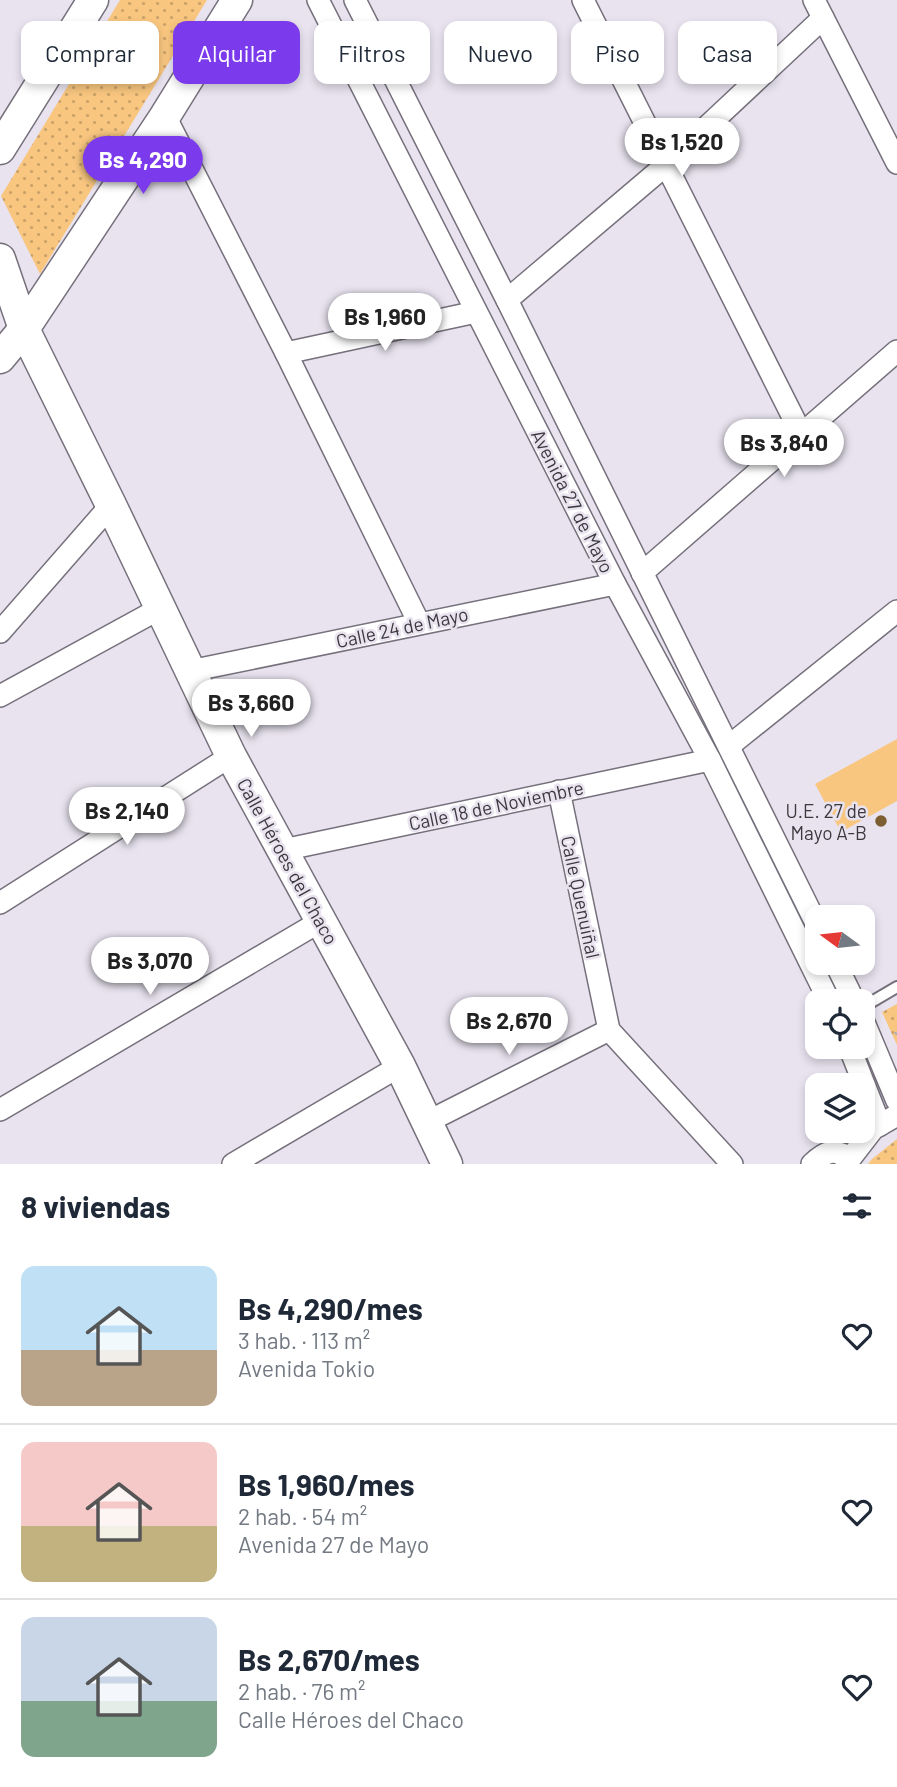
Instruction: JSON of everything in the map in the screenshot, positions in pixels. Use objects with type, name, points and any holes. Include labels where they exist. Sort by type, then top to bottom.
[{"type":"street","points":[[0,149],[93,0]]},
{"type":"street","points":[[0,358],[24,329],[165,116],[237,0]]},
{"type":"street","name":"Avenida 27 de Mayo","points":[[318,0],[615,584],[710,760],[823,989]]},
{"type":"street","name":"Avenida 27 de Mayo","points":[[355,0],[807,905]]},
{"type":"street","points":[[583,0],[802,435]]},
{"type":"street","points":[[507,300],[667,164],[819,9],[891,137],[897,163]]},
{"type":"street","points":[[165,116],[419,623]]},
{"type":"street","name":"Calle Héroes del Chaco","points":[[0,259],[24,329],[231,756],[400,1066],[447,1164]]},
{"type":"street","points":[[286,353],[476,312]]},
{"type":"street","points":[[642,573],[897,351]]},
{"type":"street","points":[[0,632],[111,505]]},
{"type":"street","name":"Calle 24 de Mayo","points":[[190,671],[615,584]]},
{"type":"street","points":[[0,696],[159,609]]},
{"type":"street","points":[[729,746],[895,619]]},
{"type":"street","points":[[0,903],[231,756]]},
{"type":"street","name":"Calle 18 de Noviembre","points":[[283,850],[710,760]]},
{"type":"street","name":"Calle Quenuiñal","points":[[559,791],[609,1030]]},
{"type":"street","points":[[0,1110],[321,921]]},
{"type":"street","points":[[427,1122],[609,1030],[732,1164]]},
{"type":"street","points":[[875,1049],[897,1101]]},
{"type":"street","points":[[812,1164],[830,1152],[838,1152],[848,1161],[873,1129],[888,1120],[856,1059]]},
{"type":"street","points":[[233,1164],[400,1066]]},
{"type":"lane","points":[[875,1000],[897,987]]},
{"type":"shaded area","points":[[120,0],[207,0],[194,21],[173,21],[173,56],[159,79],[159,21],[107,21]]},
{"type":"shaded area","points":[[69,84],[156,84],[40,274],[1,196]]},
{"type":"shaded area","points":[[897,739],[897,801],[841,832],[815,784]]},
{"type":"shaded area","points":[[897,1004],[897,1045],[882,1012]]},
{"type":"shaded area","points":[[897,1139],[897,1164],[868,1164],[872,1159]]},
{"type":"place","name":"U.E. 27 de Mayo A-B","points":[[881,821]]}]
